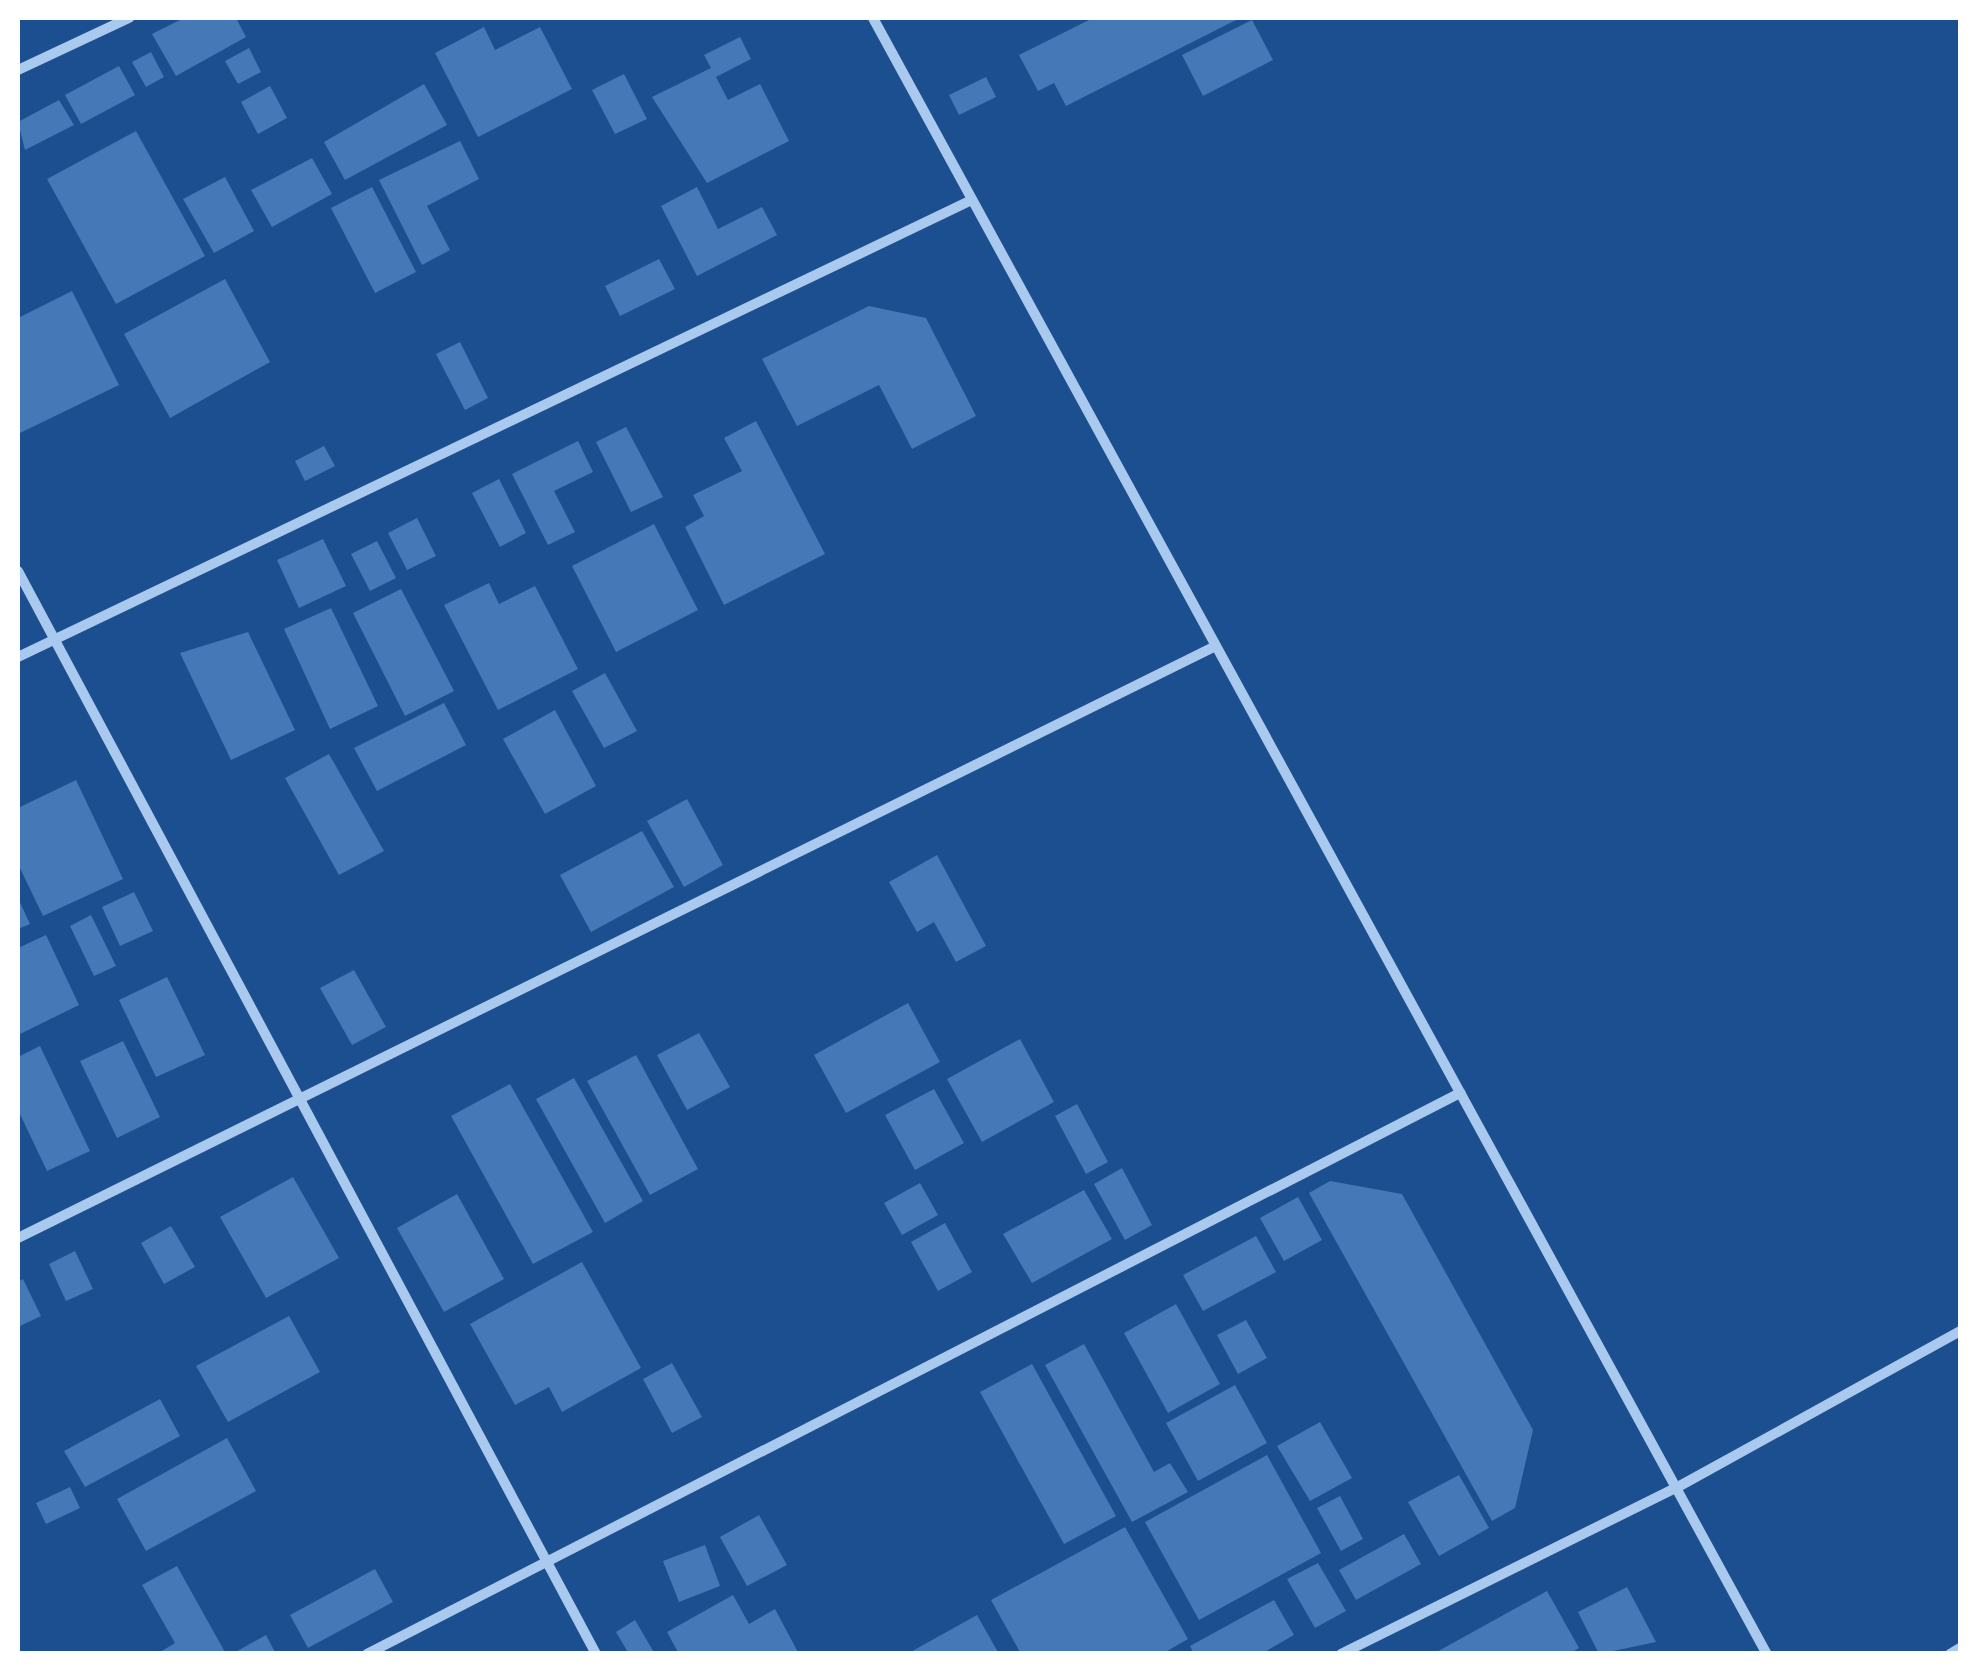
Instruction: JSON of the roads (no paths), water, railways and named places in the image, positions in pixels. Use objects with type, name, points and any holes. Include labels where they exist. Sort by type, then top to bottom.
[{"type":"street","points":[[18,70],[129,18]]},
{"type":"street","points":[[872,18],[1767,1654]]},
{"type":"street","points":[[18,657],[972,200]]},
{"type":"street","points":[[18,571],[304,1096],[596,1654]]},
{"type":"street","points":[[18,1238],[1216,646]]},
{"type":"street","points":[[367,1654],[1460,1093]]},
{"type":"street","points":[[1341,1654],[1676,1488],[1960,1331]]},
{"type":"street","points":[[1950,1654],[1960,1648]]}]
